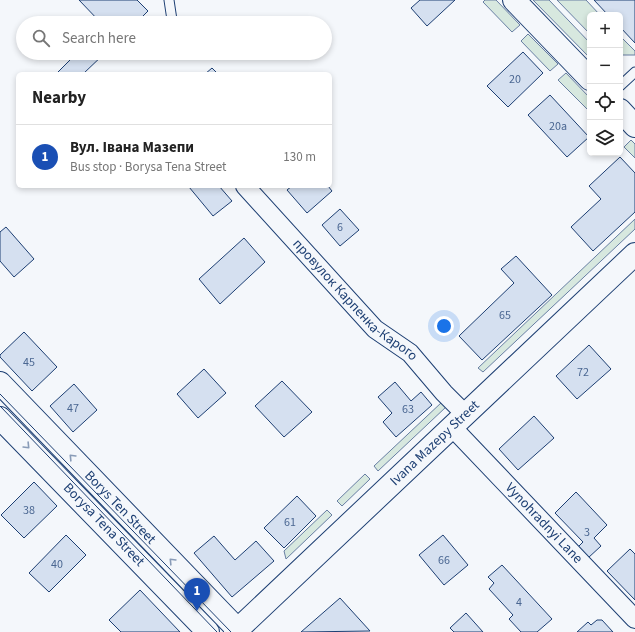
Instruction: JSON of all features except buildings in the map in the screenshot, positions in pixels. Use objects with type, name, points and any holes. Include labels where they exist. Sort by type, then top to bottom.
[{"type":"street","points":[[514,0],[587,76]]},
{"type":"street","points":[[623,113],[635,126]]},
{"type":"street","name":"провулок Карпенка-Карого","points":[[247,188],[375,329],[410,354],[444,393],[458,421]]},
{"type":"street","name":"Ivana Mazepy Street","points":[[238,631],[635,254]]},
{"type":"street","name":"Borys Ten Street","points":[[0,383],[238,631]]},
{"type":"street","name":"Borysa Tena Street","points":[[0,418],[208,632]]},
{"type":"street","name":"Vynohradnyi Lane","points":[[458,421],[635,619]]},
{"type":"lane","points":[[169,0],[171,16]]},
{"type":"lane","points":[[622,84],[635,72]]},
{"type":"shaded area","points":[[485,0],[496,0],[520,25],[512,32],[483,2]]},
{"type":"shaded area","points":[[533,0],[549,0],[587,40],[587,55]]},
{"type":"shaded area","points":[[557,0],[586,0],[597,12],[587,12],[587,31]]},
{"type":"shaded area","points":[[528,34],[558,64],[550,71],[521,41]]},
{"type":"shaded area","points":[[623,39],[635,51],[635,55],[623,55]]},
{"type":"shaded area","points":[[566,73],[587,95],[587,109],[558,80]]},
{"type":"shaded area","points":[[631,140],[635,144],[635,158],[624,147]]},
{"type":"shaded area","points":[[635,219],[635,229],[483,372],[478,368]]},
{"type":"shaded area","points":[[442,402],[446,407],[378,471],[374,466]]},
{"type":"shaded area","points":[[365,474],[370,479],[342,506],[337,501]]},
{"type":"shaded area","points":[[327,510],[332,515],[286,559],[284,551]]},
{"type":"tram line","points":[[0,394],[231,632]]},
{"type":"tram line","points":[[0,406],[217,632]]},
{"type":"place","name":"Вул. Івана Мазепи","points":[[197,611]]}]
